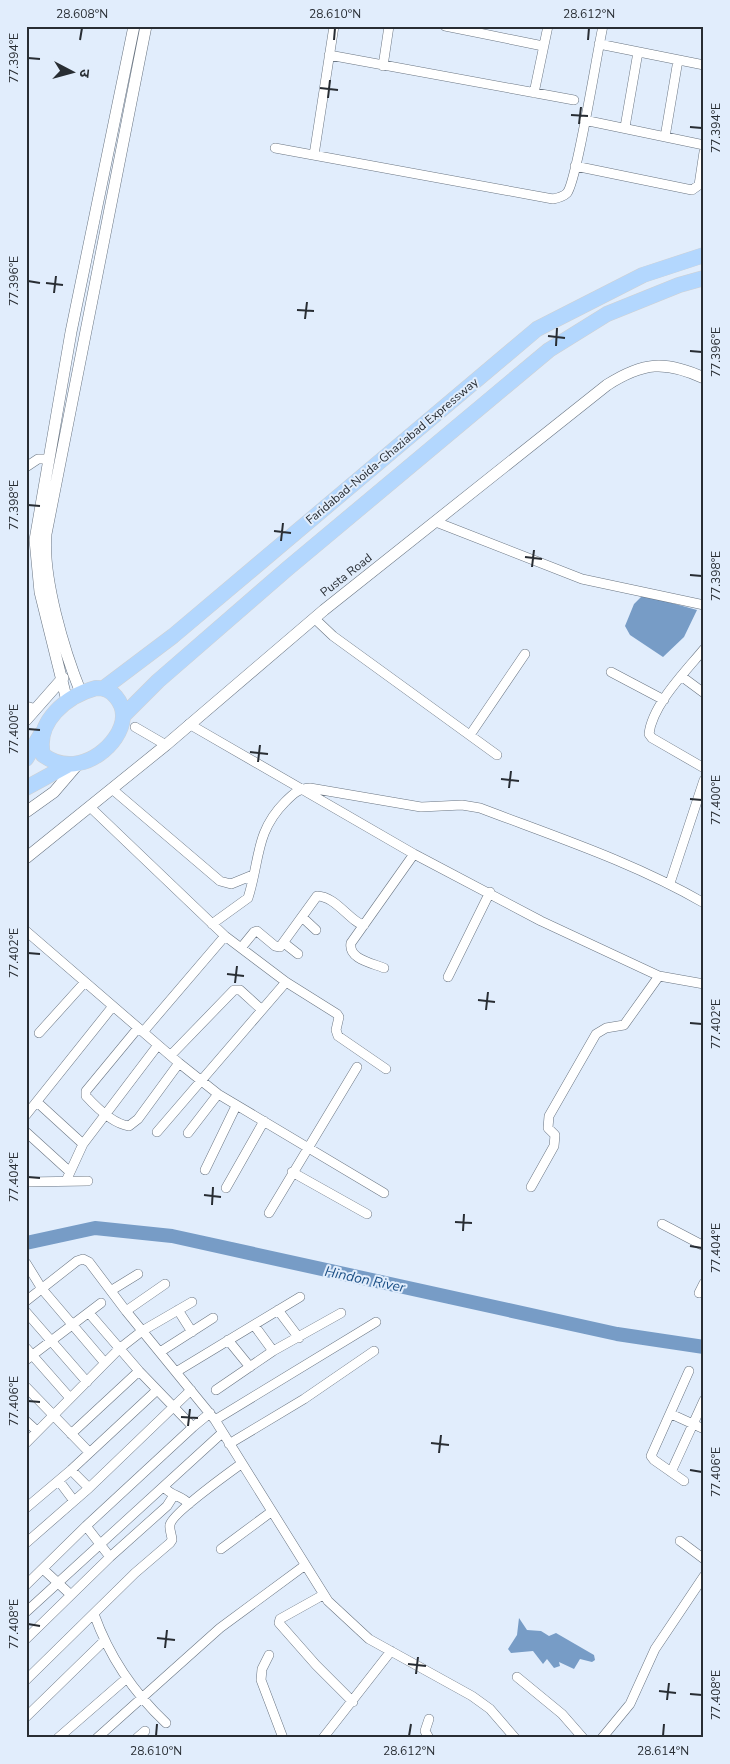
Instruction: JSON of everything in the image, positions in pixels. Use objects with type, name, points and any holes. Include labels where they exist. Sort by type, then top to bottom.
[{"type":"main road","name":"Faridabad-Noida-Ghaziabad Expressway","points":[[104,688],[173,636],[537,329],[643,275],[704,255]]},
{"type":"main road","name":"Faridabad-Noida-Ghaziabad Expressway","points":[[124,715],[165,675],[549,350],[607,314],[679,284],[704,278]]},
{"type":"main road","points":[[26,759],[53,716],[67,702],[81,693],[104,688],[110,691],[121,704],[124,715],[122,728],[115,739],[96,754],[26,788]]},
{"type":"main road","points":[[42,731],[40,746],[43,755],[60,764],[75,764]]},
{"type":"street","points":[[67,702],[35,540],[48,459],[134,26]]},
{"type":"street","points":[[81,693],[43,578],[44,550],[49,513],[146,26]]},
{"type":"street","points":[[314,155],[334,26]]},
{"type":"street","points":[[383,66],[390,26]]},
{"type":"street","points":[[445,26],[544,46]]},
{"type":"street","points":[[534,93],[548,26]]},
{"type":"street","points":[[274,148],[553,200],[568,192],[603,26]]},
{"type":"street","points":[[599,44],[704,65]]},
{"type":"street","points":[[625,128],[638,52]]},
{"type":"street","points":[[330,55],[574,100]]},
{"type":"street","points":[[665,137],[678,60]]},
{"type":"street","points":[[584,120],[704,145]]},
{"type":"street","points":[[575,166],[692,190],[698,185],[704,152]]},
{"type":"street","name":"Pusta Road","points":[[26,858],[166,745],[314,618],[606,385],[625,373],[642,367],[660,365],[678,367],[704,378]]},
{"type":"street","points":[[26,468],[38,459],[48,459]]},
{"type":"street","points":[[436,522],[582,579],[704,605]]},
{"type":"street","points":[[314,618],[333,636],[497,755]]},
{"type":"street","points":[[704,649],[664,700],[651,724],[650,736],[704,768]]},
{"type":"street","points":[[470,735],[525,654]]},
{"type":"street","points":[[611,672],[664,700]]},
{"type":"street","points":[[681,676],[704,694]]},
{"type":"street","points":[[26,720],[31,708],[63,678]]},
{"type":"street","points":[[189,724],[298,789],[414,854],[490,892],[541,921],[659,976],[704,984]]},
{"type":"street","points":[[135,727],[166,745]]},
{"type":"street","points":[[26,812],[54,792],[75,764]]},
{"type":"street","points":[[670,883],[704,780]]},
{"type":"street","points":[[112,788],[220,881],[231,884],[252,875]]},
{"type":"street","points":[[212,924],[248,898],[252,875],[266,825],[277,810],[298,789],[323,789],[421,807],[472,806],[610,857],[670,883],[704,903]]},
{"type":"street","points":[[90,807],[225,936],[286,982],[337,1014],[339,1021],[336,1030],[338,1036],[386,1069]]},
{"type":"street","points":[[384,968],[352,953],[351,943],[414,854]]},
{"type":"street","points":[[448,977],[490,892]]},
{"type":"street","points":[[241,948],[257,931],[277,947],[284,943],[314,898],[321,896],[343,909],[358,924],[364,925]]},
{"type":"street","points":[[302,917],[316,930]]},
{"type":"street","points":[[26,931],[179,1063],[218,1094],[384,1193]]},
{"type":"street","points":[[179,1063],[134,1124],[124,1125],[107,1114],[86,1096],[86,1091],[225,936]]},
{"type":"street","points":[[284,943],[298,954]]},
{"type":"street","points":[[531,1187],[554,1146],[554,1135],[548,1128],[550,1116],[596,1034],[606,1028],[624,1025],[659,976]]},
{"type":"street","points":[[39,1033],[85,982]]},
{"type":"street","points":[[157,1132],[202,1082],[286,982]]},
{"type":"street","points":[[171,1055],[234,990],[240,990],[262,1010]]},
{"type":"street","points":[[26,1116],[113,1006]]},
{"type":"street","points":[[68,1176],[83,1144],[158,1045]]},
{"type":"street","points":[[269,1213],[307,1147],[357,1067]]},
{"type":"street","points":[[188,1133],[218,1094]]},
{"type":"street","points":[[37,1102],[83,1144]]},
{"type":"street","points":[[205,1170],[236,1106]]},
{"type":"street","points":[[226,1188],[264,1121]]},
{"type":"street","points":[[26,1132],[68,1176]]},
{"type":"street","points":[[292,1172],[367,1214]]},
{"type":"street","points":[[28,1180],[68,1176],[88,1181]]},
{"type":"street","points":[[662,1224],[704,1246]]},
{"type":"street","points":[[26,1301],[77,1261],[83,1259],[94,1268],[142,1331],[213,1416],[323,1595],[359,1632],[472,1696],[490,1709],[515,1738]]},
{"type":"street","points":[[26,1263],[42,1289],[105,1363]]},
{"type":"street","points":[[112,1290],[138,1274]]},
{"type":"street","points":[[699,1293],[704,1283]]},
{"type":"street","points":[[126,1311],[165,1284]]},
{"type":"street","points":[[176,1372],[300,1297]]},
{"type":"street","points":[[26,1443],[120,1349],[142,1331],[192,1302]]},
{"type":"street","points":[[70,1398],[28,1354],[50,1341],[102,1303]]},
{"type":"street","points":[[178,1310],[192,1332]]},
{"type":"street","points":[[278,1310],[299,1338]]},
{"type":"street","points":[[26,1312],[87,1382]]},
{"type":"street","points":[[89,1313],[156,1391],[193,1428]]},
{"type":"street","points":[[216,1390],[273,1351],[341,1313]]},
{"type":"street","points":[[160,1352],[213,1318]]},
{"type":"street","points":[[26,1585],[86,1526],[193,1428],[376,1322]]},
{"type":"street","points":[[254,1325],[273,1351]]},
{"type":"street","points":[[228,1340],[250,1367]]},
{"type":"street","points":[[229,1444],[304,1399],[374,1352]]},
{"type":"street","points":[[71,1434],[139,1371]]},
{"type":"street","points":[[684,1481],[651,1456],[689,1372]]},
{"type":"street","points":[[26,1387],[89,1452]]},
{"type":"street","points":[[26,1543],[89,1488],[191,1390]]},
{"type":"street","points":[[26,1508],[59,1481],[156,1391]]},
{"type":"street","points":[[672,1472],[704,1402]]},
{"type":"street","points":[[671,1414],[704,1429]]},
{"type":"street","points":[[26,1421],[36,1431]]},
{"type":"street","points":[[26,1612],[222,1433]]},
{"type":"street","points":[[26,1680],[135,1573],[170,1543],[172,1540],[169,1525],[171,1521],[189,1504],[241,1464]]},
{"type":"street","points":[[71,1470],[89,1488]]},
{"type":"street","points":[[59,1481],[74,1500]]},
{"type":"street","points":[[164,1487],[174,1495],[182,1497],[189,1504]]},
{"type":"street","points":[[26,1639],[110,1557],[167,1506],[174,1495]]},
{"type":"street","points":[[221,1549],[271,1512]]},
{"type":"street","points":[[86,1526],[110,1557]]},
{"type":"street","points":[[680,1541],[704,1559]]},
{"type":"street","points":[[97,1738],[220,1628],[304,1566]]},
{"type":"street","points":[[43,1569],[71,1594]]},
{"type":"street","points":[[602,1738],[630,1704],[656,1649],[704,1576]]},
{"type":"street","points":[[323,1595],[280,1619],[279,1623],[316,1665],[353,1702]]},
{"type":"street","points":[[94,1614],[104,1641],[141,1700],[166,1723]]},
{"type":"street","points":[[26,1717],[104,1641]]},
{"type":"street","points":[[323,1738],[391,1651]]},
{"type":"street","points":[[268,1655],[262,1669],[261,1680],[283,1738]]},
{"type":"street","points":[[517,1677],[562,1714],[582,1738]]},
{"type":"street","points":[[58,1738],[127,1678]]},
{"type":"street","points":[[429,1719],[425,1730],[429,1738]]},
{"type":"street","points":[[137,1738],[145,1731]]},
{"type":"water","points":[[643,595],[697,610],[684,637],[663,657],[630,635],[625,626],[634,604]]},
{"type":"water","points":[[519,1618],[527,1630],[541,1631],[549,1636],[556,1633],[594,1655],[595,1660],[592,1662],[580,1659],[574,1669],[559,1662],[560,1666],[554,1668],[547,1659],[543,1664],[533,1651],[511,1653],[508,1649],[517,1635]]},
{"type":"waterway","name":"Hindon River","points":[[26,1243],[95,1228],[172,1236],[617,1334],[704,1347]]}]
